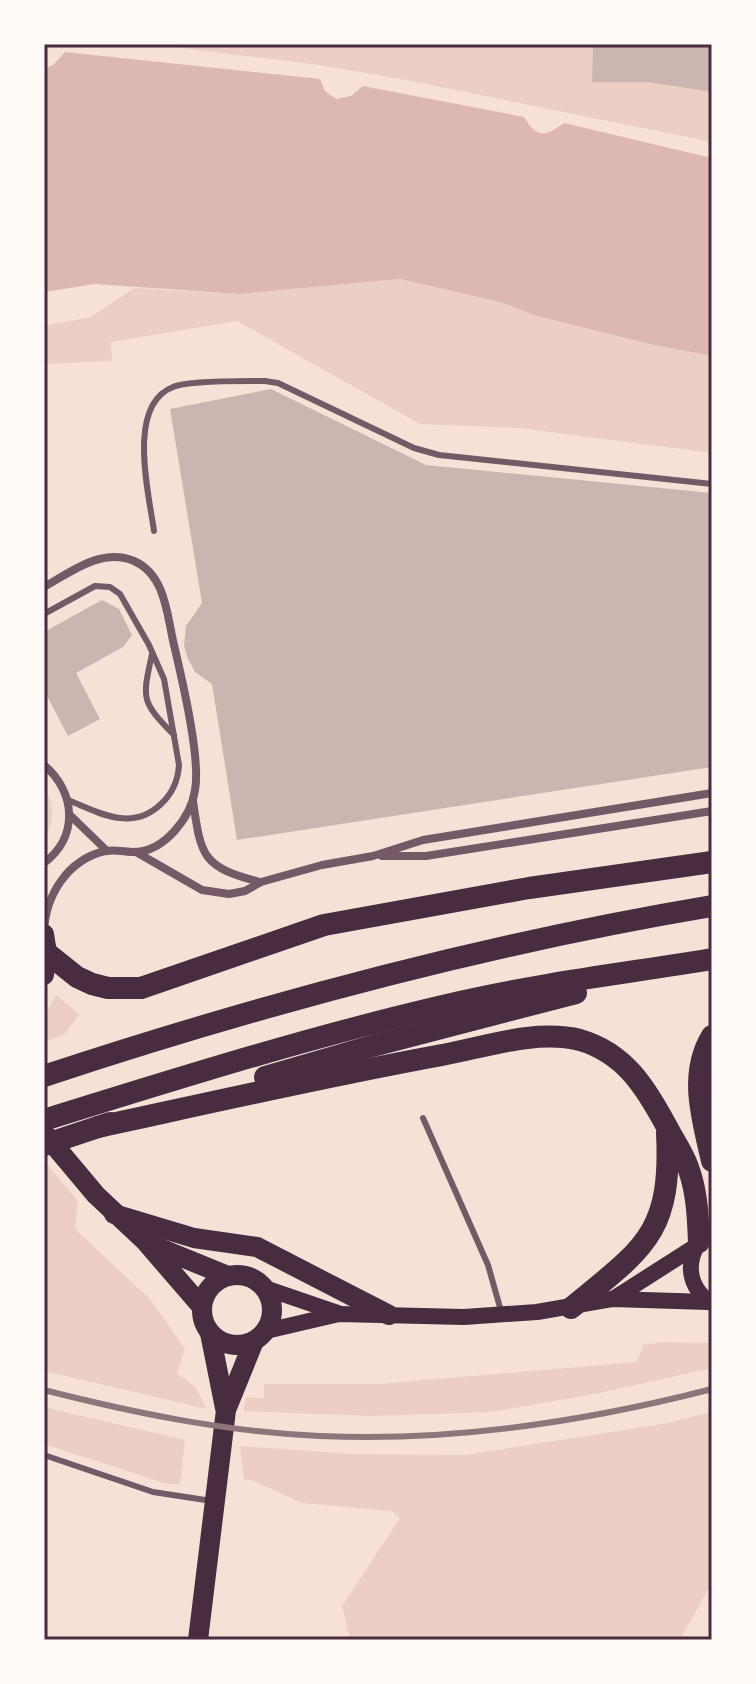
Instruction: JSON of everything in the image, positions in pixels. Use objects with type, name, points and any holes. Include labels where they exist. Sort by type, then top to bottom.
[{"type":"highway","points":[[45,949],[77,977],[92,984],[108,988],[141,988],[324,925],[515,891],[712,862]]},
{"type":"highway","points":[[44,1076],[278,1005],[437,962],[566,933],[712,906]]},
{"type":"highway","points":[[44,1120],[287,1046],[433,1009],[576,979],[712,959]]},
{"type":"highway","points":[[44,1145],[372,1046],[689,963]]},
{"type":"highway","points":[[712,1036],[700,1061],[698,1086],[712,1161]]},
{"type":"highway","points":[[98,1127],[391,1064],[524,1039],[552,1037],[580,1040],[615,1056],[642,1082],[691,1175],[703,1239]]},
{"type":"highway","points":[[571,1308],[638,1250],[658,1220],[668,1185],[667,1128]]},
{"type":"main road","points":[[44,1133],[96,1195],[145,1241],[202,1307]]},
{"type":"main road","points":[[114,1214],[181,1235],[257,1247],[389,1315]]},
{"type":"main road","points":[[612,1299],[703,1239]]},
{"type":"main road","points":[[703,1239],[690,1262],[691,1273],[696,1289],[710,1303]]},
{"type":"main road","points":[[145,1241],[228,1276],[249,1277],[265,1288],[339,1314]]},
{"type":"main road","points":[[226,1410],[202,1307],[210,1287],[228,1276]]},
{"type":"main road","points":[[198,1640],[226,1410],[273,1309],[265,1288]]},
{"type":"main road","points":[[210,1333],[231,1345],[339,1314],[502,1315],[571,1308],[612,1299],[710,1303]]},
{"type":"street","points":[[44,587],[94,559],[112,556],[132,560],[152,574],[162,592],[195,758],[196,787],[182,821],[167,838],[136,852],[107,851],[80,862],[59,881],[47,907],[45,949]]},
{"type":"street","points":[[44,765],[58,780],[68,800],[70,815],[64,840],[44,863]]},
{"type":"street","points":[[136,852],[211,893],[237,893],[261,882],[322,865],[373,856],[423,840],[712,793]]},
{"type":"street","points":[[193,800],[197,831],[208,859],[227,873],[261,882]]},
{"type":"street","points":[[373,856],[426,856],[712,811]]},
{"type":"street","points":[[70,815],[107,851]]},
{"type":"lane","points":[[154,531],[144,442],[148,416],[155,402],[166,391],[179,385],[278,383],[414,448],[439,455],[712,484]]},
{"type":"lane","points":[[44,614],[95,586],[110,587],[123,598],[164,679],[179,765],[170,795],[151,812],[136,819],[115,818],[68,800]]},
{"type":"lane","points":[[153,652],[145,697],[151,711],[174,735]]},
{"type":"lane","points":[[423,1118],[488,1265],[502,1315]]},
{"type":"lane","points":[[44,1455],[153,1492],[215,1502]]},
{"type":"shaded area","points":[[148,44],[593,44],[592,82],[648,82],[712,92],[712,142],[401,79],[312,64]]},
{"type":"shaded area","points":[[65,52],[320,79],[325,91],[336,99],[351,96],[363,86],[524,117],[533,129],[542,134],[564,123],[712,158],[712,356],[654,345],[537,316],[500,302],[400,279],[239,294],[95,284],[44,292],[44,69],[53,65]]},
{"type":"shaded area","points":[[400,279],[500,302],[537,316],[654,345],[712,356],[712,453],[519,428],[420,424],[237,321],[111,342],[112,361],[44,364],[44,326],[91,317],[134,288],[239,294]]},
{"type":"shaded area","points":[[44,788],[52,814],[44,839]]},
{"type":"shaded area","points":[[56,995],[79,1014],[65,1034],[44,1042],[44,1016]]},
{"type":"shaded area","points":[[47,1164],[78,1201],[75,1229],[150,1299],[185,1349],[177,1373],[196,1388],[207,1409],[44,1371],[44,1165]]},
{"type":"shaded area","points":[[712,1336],[712,1368],[595,1394],[491,1412],[373,1416],[243,1411],[246,1397],[264,1398],[264,1384],[378,1384],[637,1362],[643,1345],[662,1342],[711,1343]]},
{"type":"shaded area","points":[[44,1407],[185,1440],[180,1484],[167,1484],[44,1444]]},
{"type":"shaded area","points":[[712,1412],[712,1582],[680,1640],[350,1640],[342,1606],[400,1518],[392,1511],[302,1503],[251,1480],[244,1480],[240,1446],[353,1454],[465,1455],[662,1424]]},
{"type":"building","points":[[593,44],[712,44],[712,92],[648,82],[592,82]]},
{"type":"building","points":[[271,389],[426,465],[712,493],[712,767],[237,840],[212,684],[195,672],[184,646],[186,626],[202,603],[170,409]]},
{"type":"building","points":[[102,600],[119,609],[132,635],[123,647],[76,673],[100,719],[68,736],[44,690],[44,632]]},
{"type":"railway","points":[[44,1390],[146,1414],[216,1426],[285,1434],[370,1437],[518,1427],[615,1411],[712,1389]]}]
